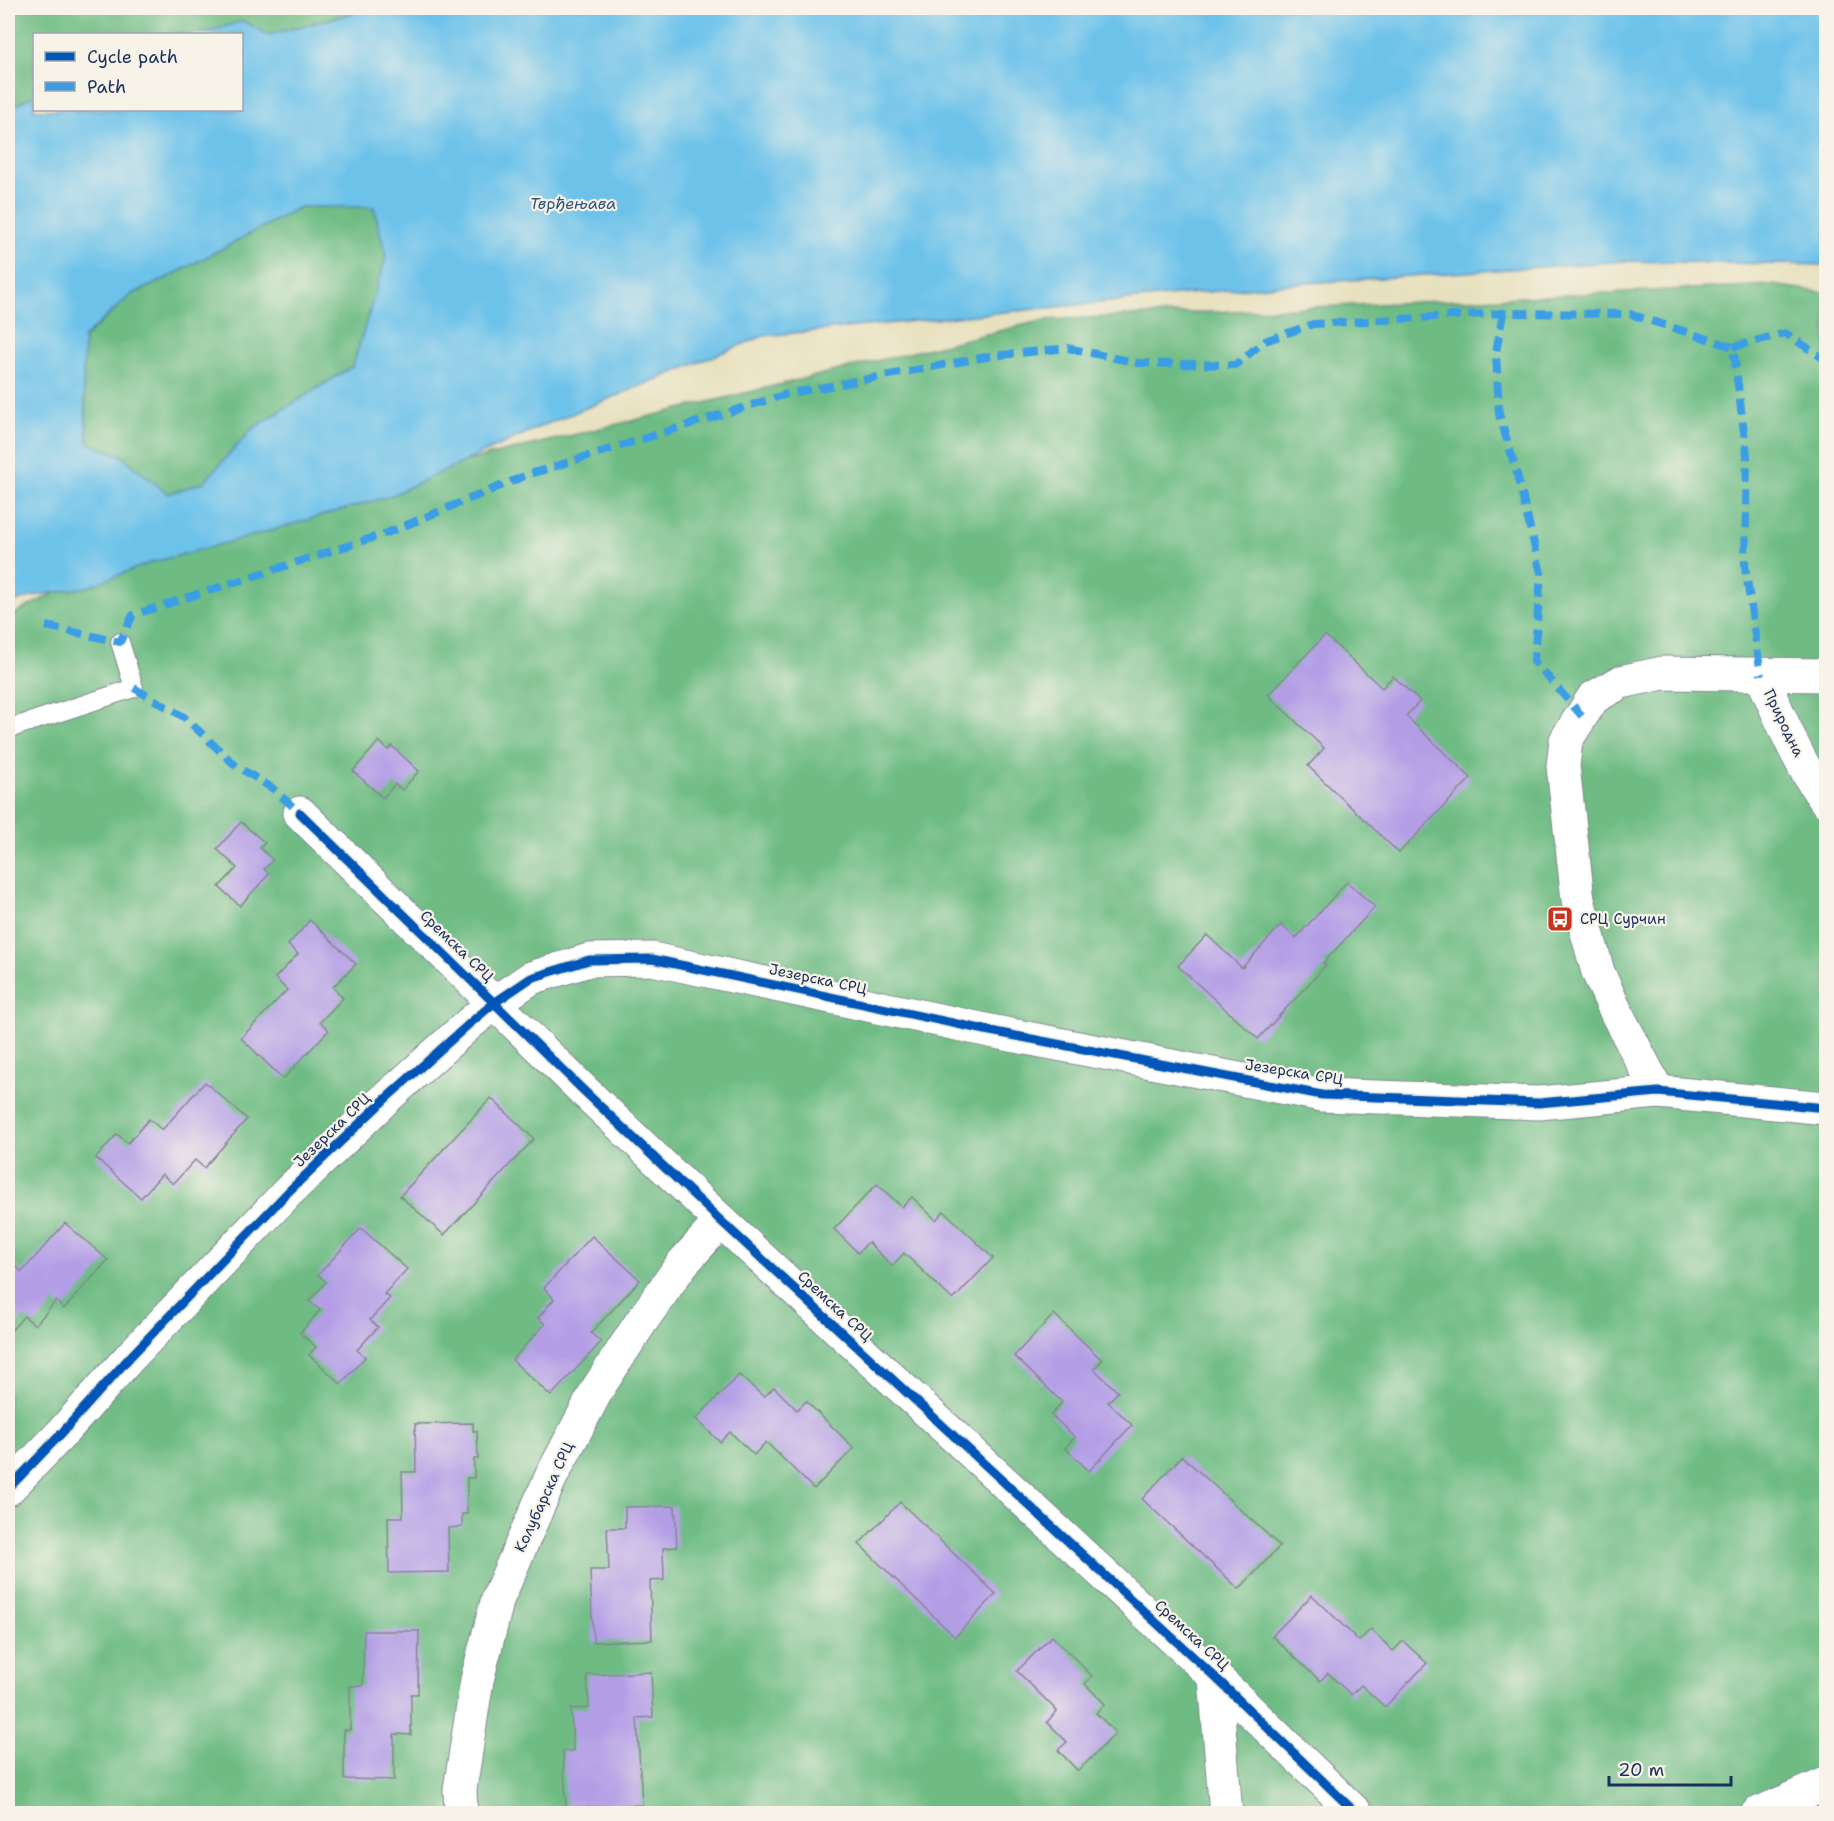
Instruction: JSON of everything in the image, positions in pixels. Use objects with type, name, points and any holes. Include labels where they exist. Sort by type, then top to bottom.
[{"type":"street","points":[[1658,1092],[1598,972],[1578,900],[1563,766],[1566,740],[1593,698],[1621,682],[1664,673],[1827,675]]},
{"type":"street","name":"Природна","points":[[1761,675],[1794,746],[1815,786],[1827,801]]},
{"type":"street","name":"Сремска СРЦ","points":[[300,813],[722,1221],[1215,1677],[1357,1814]]},
{"type":"street","name":"Језерска СРЦ","points":[[8,1489],[287,1193],[384,1101],[494,1003],[531,978],[589,960],[652,959],[990,1031],[1322,1095],[1539,1103],[1658,1092],[1827,1108]]},
{"type":"street","name":"Колубарска СРЦ","points":[[460,1814],[460,1789],[477,1680],[498,1598],[551,1477],[598,1388],[682,1264],[722,1221]]},
{"type":"street","points":[[1215,1677],[1226,1814]]},
{"type":"street","points":[[1757,1814],[1827,1784]]},
{"type":"lane","points":[[8,729],[134,688],[120,642]]},
{"type":"green space","points":[[8,8],[372,8],[268,35],[243,21],[204,33],[33,33],[33,97],[8,110]]},
{"type":"green space","points":[[374,206],[386,257],[353,366],[252,429],[204,483],[168,494],[120,455],[88,443],[83,382],[84,338],[132,294],[300,207]]},
{"type":"green space","points":[[1773,285],[1826,293],[1826,1813],[8,1814],[8,617],[168,534],[1044,320]]},
{"type":"water","name":"Тврђењава","points":[[373,8],[1826,8],[1826,265],[1625,261],[1278,285],[763,336],[537,428],[390,496],[150,563],[87,587],[33,596],[8,604],[8,110],[33,97],[33,111],[243,111],[243,33],[204,33],[243,21],[268,35]],"holes":[[[300,207],[374,207],[386,257],[353,366],[252,429],[204,482],[168,494],[120,455],[88,443],[83,382],[84,337],[132,294]]]},
{"type":"building","points":[[1325,635],[1382,688],[1393,676],[1420,701],[1406,716],[1471,778],[1399,853],[1308,766],[1324,748],[1268,695]]},
{"type":"building","points":[[379,741],[388,750],[392,746],[419,771],[402,790],[395,784],[383,798],[353,771]]},
{"type":"building","points":[[241,822],[265,843],[260,848],[273,860],[264,869],[269,874],[240,906],[219,887],[237,868],[217,849]]},
{"type":"building","points":[[1347,882],[1375,907],[1323,963],[1326,965],[1258,1039],[1178,966],[1207,935],[1242,968],[1281,925],[1296,938]]},
{"type":"building","points":[[310,920],[356,964],[333,987],[343,998],[320,1022],[329,1030],[283,1079],[241,1038],[287,990],[275,978],[298,954],[288,945]]},
{"type":"building","points":[[205,1082],[247,1119],[204,1168],[195,1160],[173,1184],[162,1174],[141,1198],[96,1158],[117,1134],[128,1143],[149,1119],[162,1130]]},
{"type":"building","points":[[491,1098],[534,1139],[444,1235],[400,1196]]},
{"type":"building","points":[[877,1184],[902,1207],[912,1197],[936,1220],[944,1211],[993,1258],[953,1300],[904,1253],[892,1266],[868,1242],[858,1253],[834,1229]]},
{"type":"building","points":[[65,1223],[108,1260],[64,1309],[56,1301],[35,1325],[24,1316],[8,1334],[8,1263],[10,1261],[22,1272]]},
{"type":"building","points":[[361,1228],[407,1269],[384,1294],[390,1298],[370,1320],[378,1327],[357,1350],[365,1357],[341,1384],[309,1355],[316,1347],[300,1333],[320,1310],[309,1301],[326,1282],[318,1275]]},
{"type":"building","points":[[592,1236],[640,1280],[591,1333],[601,1342],[551,1396],[512,1360],[545,1324],[538,1318],[554,1299],[544,1288]]},
{"type":"building","points":[[1054,1314],[1102,1360],[1094,1369],[1118,1392],[1108,1402],[1132,1425],[1089,1471],[1065,1448],[1075,1437],[1051,1415],[1062,1402],[1014,1356]]},
{"type":"building","points":[[739,1375],[764,1397],[774,1387],[797,1410],[806,1401],[854,1448],[814,1489],[766,1442],[754,1455],[730,1432],[720,1442],[696,1419]]},
{"type":"building","points":[[473,1423],[473,1431],[477,1431],[478,1459],[474,1459],[474,1478],[467,1478],[467,1514],[462,1514],[462,1527],[448,1528],[449,1572],[389,1573],[388,1517],[403,1517],[402,1472],[416,1472],[415,1424]]},
{"type":"building","points":[[1182,1456],[1280,1546],[1239,1589],[1142,1499]]},
{"type":"building","points":[[900,1502],[996,1594],[955,1637],[859,1544]]},
{"type":"building","points":[[675,1506],[677,1547],[663,1548],[664,1580],[650,1581],[652,1640],[593,1642],[590,1570],[609,1570],[607,1528],[625,1528],[625,1507]]},
{"type":"building","points":[[1312,1595],[1359,1641],[1371,1629],[1393,1651],[1403,1641],[1427,1663],[1385,1707],[1361,1685],[1351,1695],[1328,1673],[1320,1681],[1272,1636]]},
{"type":"building","points":[[364,1631],[419,1631],[418,1694],[411,1694],[411,1735],[394,1734],[394,1780],[344,1779],[344,1730],[350,1730],[350,1686],[363,1686]]},
{"type":"building","points":[[1052,1636],[1092,1676],[1085,1684],[1105,1704],[1096,1713],[1116,1733],[1078,1771],[1058,1750],[1067,1742],[1047,1722],[1057,1711],[1017,1671]]},
{"type":"building","points":[[651,1672],[653,1717],[637,1718],[642,1805],[566,1808],[563,1751],[573,1751],[571,1709],[589,1708],[587,1675]]},
{"type":"marked path","points":[[1503,313],[1496,352],[1499,414],[1516,470],[1541,573],[1534,661],[1582,716]]},
{"type":"marked path","points":[[46,626],[120,642],[133,615],[387,533],[527,475],[787,394],[991,356],[1068,348],[1138,363],[1235,365],[1265,341],[1313,324],[1503,313],[1630,314],[1733,347],[1747,455],[1745,566],[1761,675]]},
{"type":"marked path","points":[[1733,347],[1785,333],[1826,360]]},
{"type":"marked path","points":[[134,688],[184,717],[235,765],[272,788],[300,813]]},
{"type":"cycle path","points":[[300,813],[581,1088],[721,1221],[1215,1677],[1357,1814]]},
{"type":"cycle path","points":[[8,1489],[287,1193],[383,1101],[494,1003],[531,978],[589,960],[652,959],[990,1031],[1322,1095],[1539,1103],[1658,1092],[1826,1108]]},
{"type":"place","name":"СРЦ Сурчин","points":[[1560,919]]}]
